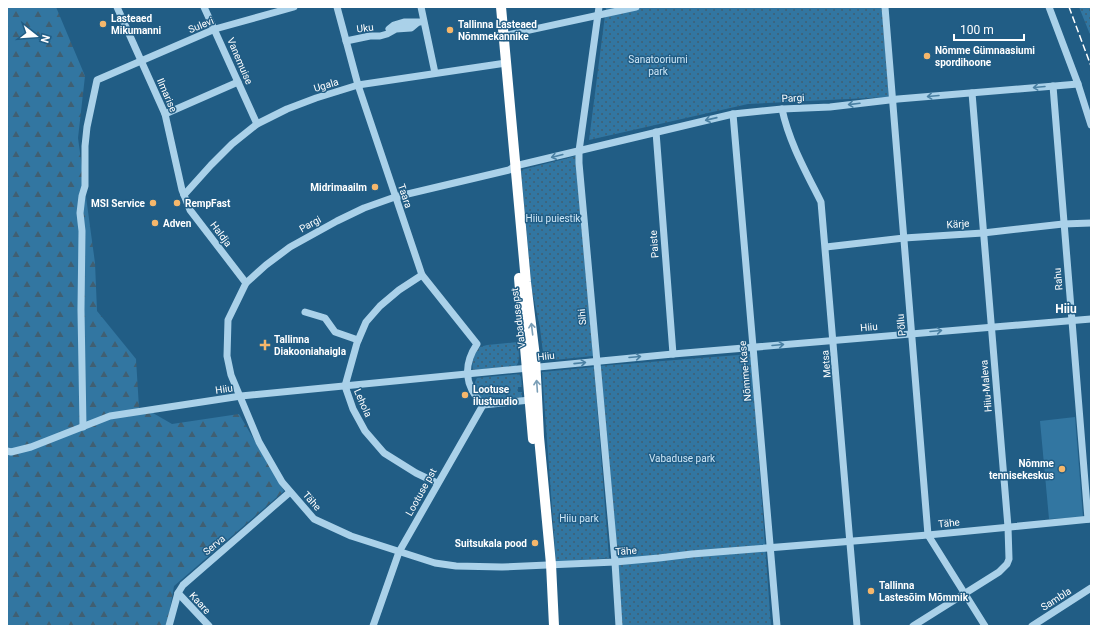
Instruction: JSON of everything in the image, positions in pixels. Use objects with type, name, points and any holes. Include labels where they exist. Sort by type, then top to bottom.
[{"type":"highway","name":"Vabaduse pst","points":[[494,7],[500,36],[512,168],[526,282],[531,368],[539,437],[547,565],[548,626]]},
{"type":"highway","name":"Vabaduse pst","points":[[500,36],[501,7]]},
{"type":"highway","name":"Vabaduse pst","points":[[531,368],[530,400],[554,626]]},
{"type":"street","name":"Ilmarise","points":[[117,7],[165,114],[175,162],[184,195]]},
{"type":"street","name":"Vanemuise","points":[[204,7],[257,124]]},
{"type":"street","name":"Sulevi","points":[[83,427],[81,310],[82,232],[80,213],[85,186],[85,146],[87,127],[98,80],[215,29],[294,7]]},
{"type":"street","name":"Taara","points":[[337,7],[358,86],[422,275],[477,344],[468,362],[467,375]]},
{"type":"street","points":[[421,7],[420,22],[435,73]]},
{"type":"street","name":"Sihi","points":[[599,7],[579,151],[579,164],[615,562],[619,626]]},
{"type":"street","points":[[500,36],[636,7]]},
{"type":"street","name":"Põllu","points":[[885,7],[928,535],[984,626]]},
{"type":"street","points":[[1049,7],[1078,84],[1091,125]]},
{"type":"street","name":"Uku","points":[[346,41],[360,37],[380,36],[386,34],[389,28],[394,25],[420,22]]},
{"type":"street","name":"Ugala","points":[[184,195],[232,144],[257,124],[287,109],[316,98],[358,86],[435,73],[503,64]]},
{"type":"street","points":[[165,114],[238,82]]},
{"type":"street","name":"Pargi","points":[[241,396],[232,375],[227,356],[228,320],[246,283],[290,247],[364,208],[395,197],[734,114],[1078,84]]},
{"type":"street","name":"Rahu","points":[[1053,86],[1063,224],[1089,519]]},
{"type":"street","name":"Hiiu-Maleva","points":[[913,626],[999,572],[1007,564],[1009,559],[1008,527],[972,93]]},
{"type":"street","name":"Metsa","points":[[782,109],[792,142],[822,202],[858,626]]},
{"type":"street","name":"Nõmme-Kase","points":[[734,114],[777,626]]},
{"type":"street","name":"Paiste","points":[[656,132],[673,354]]},
{"type":"street","name":"Haldja","points":[[184,195],[190,210],[246,283]]},
{"type":"street","name":"Kärje","points":[[826,247],[904,238],[983,233],[1063,224],[1091,223]]},
{"type":"street","name":"Lehola","points":[[422,275],[399,290],[380,306],[366,322],[358,340],[345,386],[353,409],[365,431],[384,453],[437,484]]},
{"type":"street","points":[[305,312],[325,318],[335,332],[358,340]]},
{"type":"street","name":"Hiiu","points":[[8,453],[31,447],[110,416],[241,396],[467,375],[596,361],[1091,318]]},
{"type":"street","points":[[467,375],[472,391],[482,405],[530,400]]},
{"type":"street","name":"Tähe","points":[[241,396],[259,442],[282,482],[314,519],[351,536],[435,563],[456,566],[502,567],[615,562],[928,535],[1089,519]]},
{"type":"street","name":"Lootuse pst","points":[[373,626],[399,552],[482,405]]},
{"type":"street","name":"Serva","points":[[169,626],[178,593],[183,584],[290,492]]},
{"type":"street","name":"Sambla","points":[[1032,626],[1091,588]]},
{"type":"street","name":"Kaare","points":[[178,593],[209,626]]},
{"type":"green space","points":[[7,7],[56,7],[85,76],[78,138],[95,263],[97,311],[136,359],[139,408],[143,412],[153,413],[172,424],[239,414],[284,491],[174,586],[167,626],[7,626]]},
{"type":"green space","name":"Sanatooriumi park","points":[[606,7],[882,7],[889,97],[748,104],[589,140]]},
{"type":"green space","points":[[1079,7],[1091,7],[1091,37]]},
{"type":"green space","name":"Hiiu puiestik","points":[[576,156],[593,356],[544,361],[540,328],[532,290],[521,170]]},
{"type":"green space","points":[[518,342],[519,358],[516,366],[473,370],[474,358],[480,347]]},
{"type":"green space","name":"Vabaduse park","points":[[751,354],[771,626],[619,626],[599,366]]},
{"type":"green space","name":"Hiiu park","points":[[594,367],[609,558],[556,562],[542,372]]},
{"type":"green space","points":[[519,374],[521,377],[522,387],[518,387],[518,392],[522,392],[522,399],[484,402],[476,391],[475,381],[477,378]]},
{"type":"green space","name":"Nõmme tennisekeskus","points":[[1075,417],[1083,517],[1049,519],[1040,421]]},
{"type":"railway","points":[[1069,7],[1091,66]]},
{"type":"place","name":"Lasteaed Mikumanni","points":[[103,24]]},
{"type":"place","name":"Tallinna Lasteaed Nõmmekannike","points":[[450,30]]},
{"type":"place","name":"Nõmme Gümnaasiumi spordihoone","points":[[927,56]]},
{"type":"place","name":"Midrimaailm","points":[[375,187]]},
{"type":"place","name":"MSI Service","points":[[153,203]]},
{"type":"place","name":"RempFast","points":[[177,203]]},
{"type":"place","name":"Adven","points":[[155,223]]},
{"type":"place","name":"Tallinna Diakooniahaigla","points":[[265,345]]},
{"type":"place","name":"Lootuse ilustuudio","points":[[465,395]]},
{"type":"place","name":"Nõmme tennisekeskus","points":[[1062,469]]},
{"type":"place","name":"Suitsukala pood","points":[[535,543]]},
{"type":"place","name":"Tallinna Lastesõim Mõmmik","points":[[871,591]]},
{"type":"district","name":"Hiiu","points":[[1066,309]]}]
